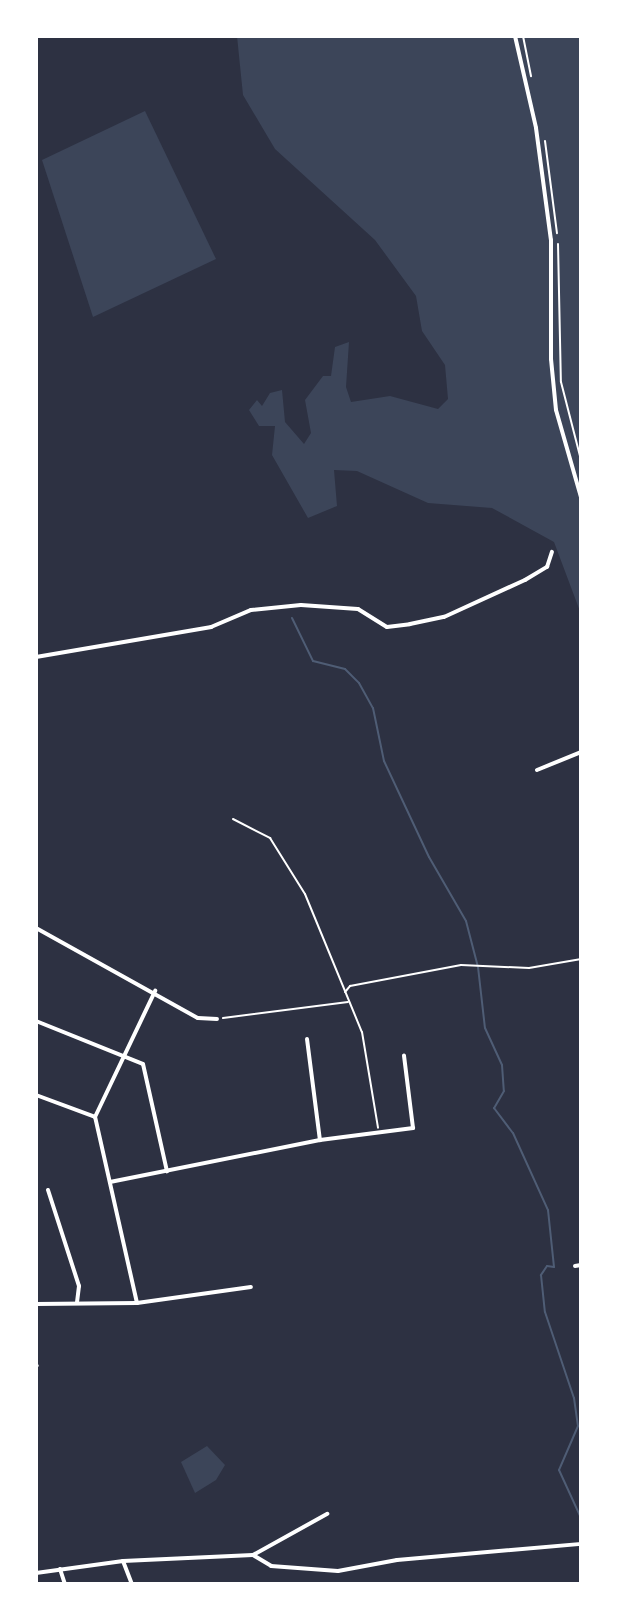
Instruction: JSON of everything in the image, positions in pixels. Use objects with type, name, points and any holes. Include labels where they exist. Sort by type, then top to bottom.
[{"type":"street","points":[[515,36],[536,128],[551,240],[551,359],[556,410],[581,497]]},
{"type":"street","points":[[36,657],[211,627],[251,610],[301,605],[358,609],[387,627],[410,624],[444,617],[525,580],[547,567],[552,552]]},
{"type":"street","points":[[537,770],[581,752]]},
{"type":"street","points":[[36,928],[155,991],[198,1018],[217,1019]]},
{"type":"street","points":[[137,1303],[95,1117],[155,991]]},
{"type":"street","points":[[36,1021],[143,1064],[152,1085],[167,1171]]},
{"type":"street","points":[[307,1039],[320,1140]]},
{"type":"street","points":[[110,1182],[320,1140],[413,1128],[404,1056]]},
{"type":"street","points":[[36,1095],[95,1117]]},
{"type":"street","points":[[48,1190],[79,1286],[77,1303]]},
{"type":"street","points":[[36,1304],[137,1303],[251,1287]]},
{"type":"street","points":[[36,1573],[123,1561],[253,1555],[327,1514]]},
{"type":"street","points":[[253,1555],[271,1566],[338,1571],[397,1560],[581,1544]]},
{"type":"street","points":[[123,1561],[132,1584]]},
{"type":"street","points":[[60,1569],[65,1584]]},
{"type":"path","points":[[233,819],[270,838],[305,894],[362,1032],[379,1133]]},
{"type":"path","points":[[345,992],[350,986],[461,965],[529,968],[581,959]]},
{"type":"path","points":[[217,1019],[349,1002]]},
{"type":"shaded area","points":[[237,36],[581,36],[581,614],[554,542],[492,508],[428,503],[357,471],[334,470],[337,506],[308,518],[272,455],[275,426],[259,426],[249,410],[257,400],[262,406],[270,393],[282,390],[285,422],[304,444],[311,433],[305,400],[323,376],[331,376],[335,347],[349,342],[346,387],[351,402],[390,396],[438,409],[448,399],[445,365],[422,331],[416,296],[375,240],[275,149],[243,95]]},
{"type":"shaded area","points":[[145,111],[216,259],[93,317],[42,160]]},
{"type":"shaded area","points":[[207,1446],[225,1465],[216,1480],[195,1493],[181,1462]]},
{"type":"waterway","points":[[292,618],[313,661],[345,669],[359,683],[373,708],[384,761],[429,857],[466,921],[478,967],[485,1028],[502,1065],[504,1091],[494,1108],[513,1133],[548,1210],[554,1267],[547,1266],[541,1275],[545,1312],[574,1398],[578,1426],[559,1470],[581,1518]]}]
